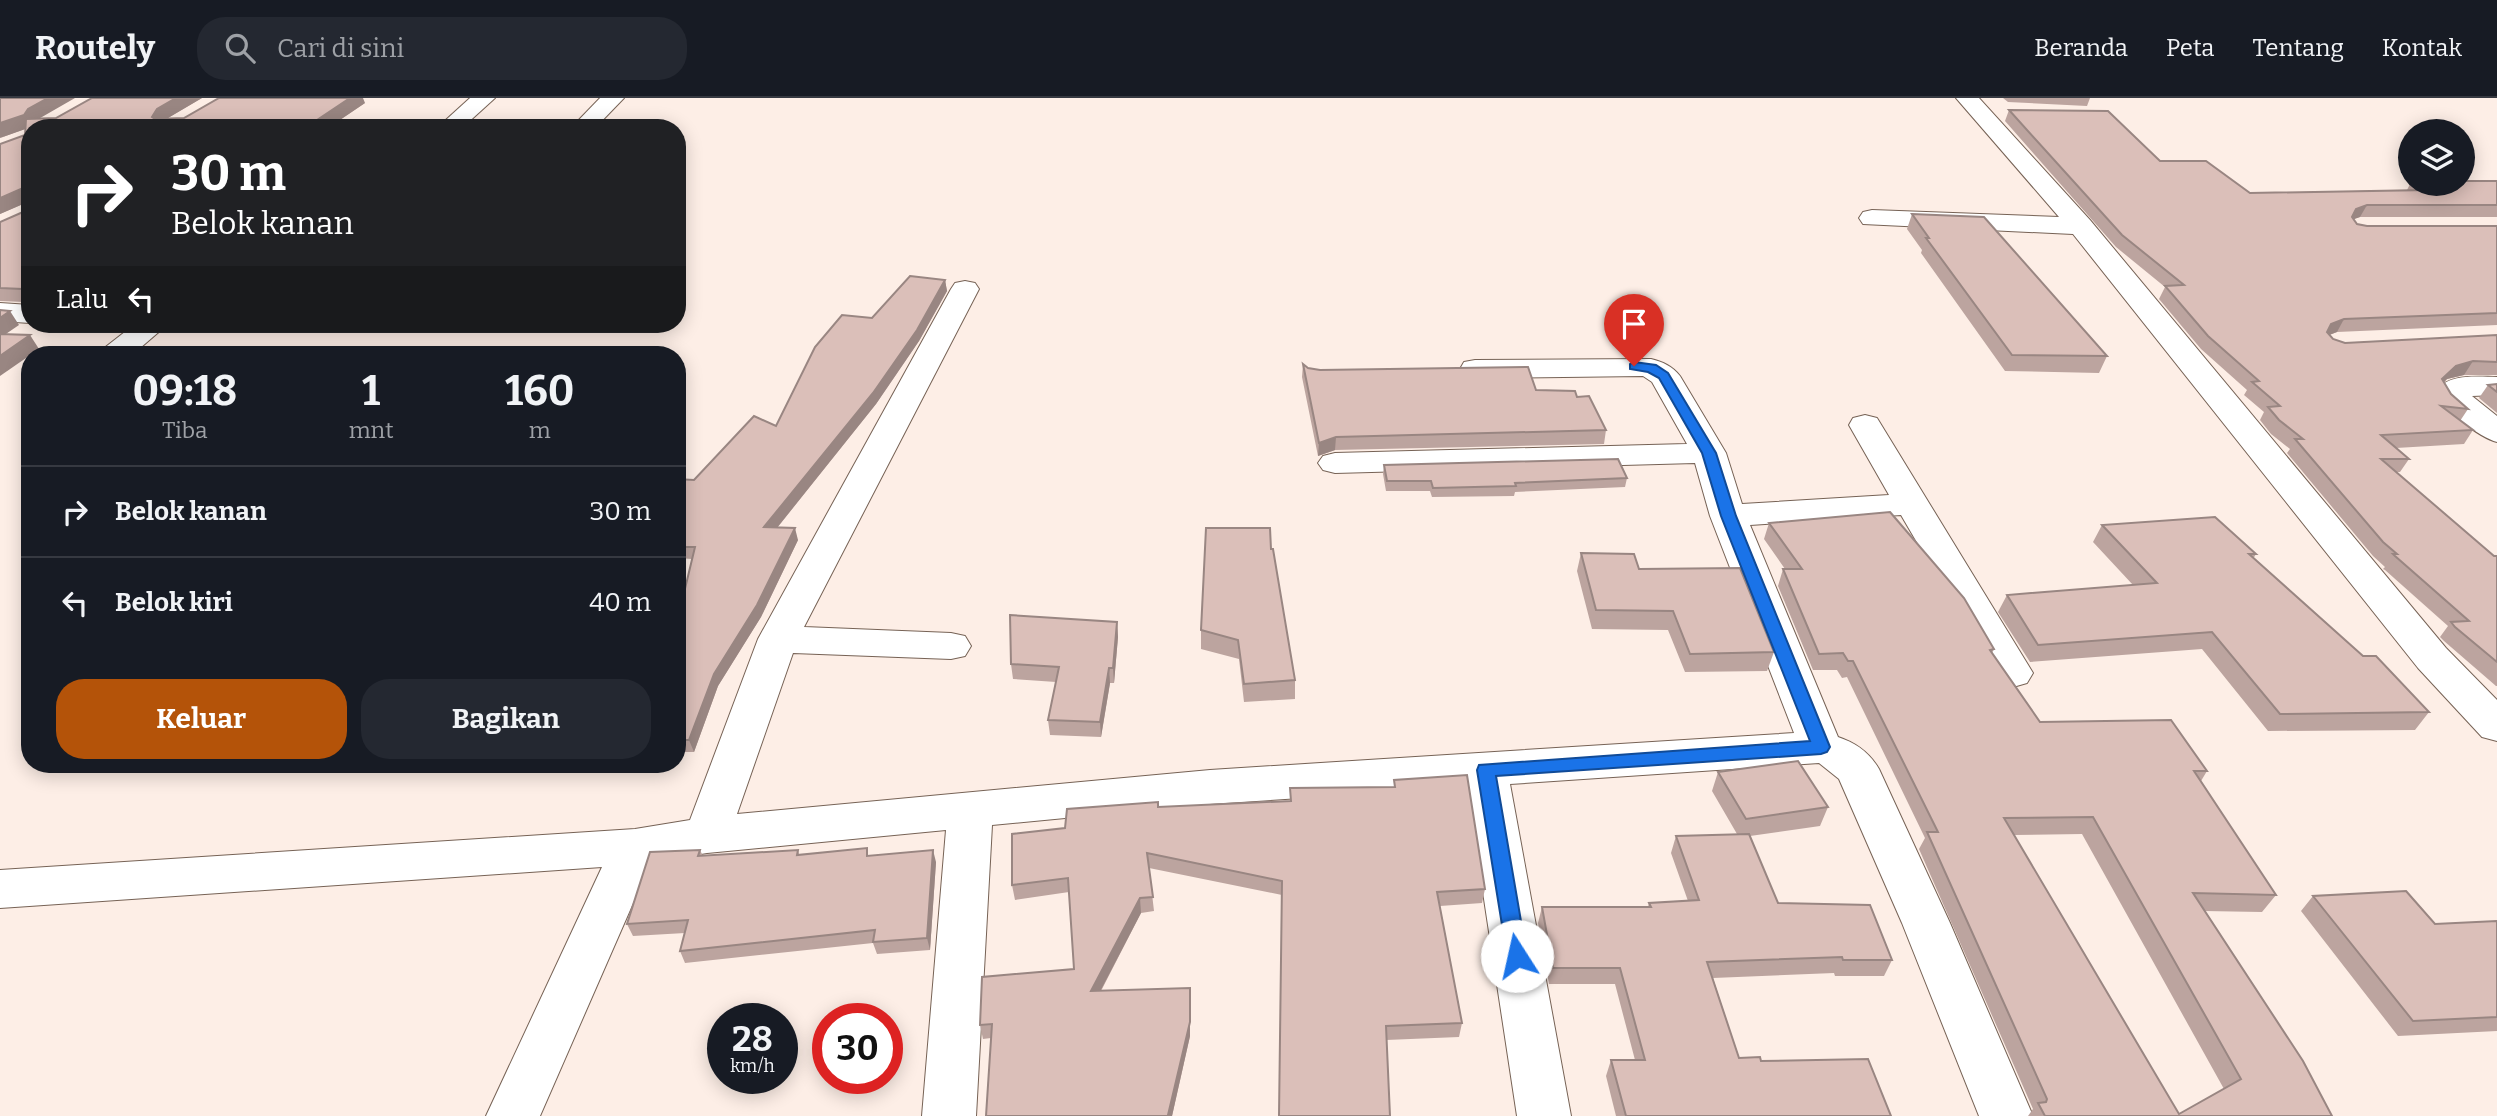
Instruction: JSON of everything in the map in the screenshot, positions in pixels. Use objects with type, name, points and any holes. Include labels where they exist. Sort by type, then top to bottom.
[{"type":"street","points":[[459,119],[484,98]]},
{"type":"street","points":[[591,119],[613,98]]},
{"type":"street","points":[[1984,107],[2432,658],[2497,726]]},
{"type":"street","points":[[1872,218],[2081,226]]},
{"type":"street","points":[[707,835],[778,639],[965,289]]},
{"type":"street","points":[[0,312],[21,313]]},
{"type":"street","points":[[125,346],[142,333]]},
{"type":"street","points":[[1443,370],[1651,368],[1664,376],[1709,453],[1728,516],[1821,747]]},
{"type":"street","points":[[2497,386],[2462,387],[2452,391],[2453,397],[2497,432]]},
{"type":"street","points":[[1865,425],[2013,673]]},
{"type":"street","points":[[1335,463],[1709,453]]},
{"type":"street","points":[[1728,516],[1912,504]]},
{"type":"street","points":[[778,639],[951,646]]},
{"type":"street","points":[[1,891],[635,847],[707,835],[1210,787],[1821,747],[1838,753],[1857,769],[1926,923],[2006,1116]]},
{"type":"street","points":[[1486,770],[1544,1116]]},
{"type":"street","points":[[949,1116],[970,810]]},
{"type":"street","points":[[513,1116],[635,847]]},
{"type":"path","points":[[686,589],[691,590]]},
{"type":"building","points":[[0,98],[48,98],[28,109],[24,115],[0,123]]},
{"type":"building","points":[[92,98],[176,98],[157,109],[152,117],[155,119],[26,119],[56,118]]},
{"type":"building","points":[[219,98],[350,98],[318,119],[155,119],[184,118]]},
{"type":"building","points":[[2009,110],[2108,111],[2160,161],[2206,161],[2250,193],[2398,190],[2398,196],[2475,196],[2475,181],[2497,181],[2497,205],[2367,205],[2356,209],[2352,217],[2357,224],[2367,226],[2497,226],[2497,313],[2344,319],[2331,324],[2327,332],[2333,339],[2345,343],[2497,335],[2497,362],[2473,361],[2456,366],[2442,379],[2451,394],[2468,409],[2441,406],[2473,430],[2381,435],[2409,459],[2381,459],[2497,556],[2497,662],[2455,627],[2451,622],[2469,621],[2393,554],[2397,554],[2383,542],[2295,439],[2303,439],[2279,420],[2268,407],[2280,406],[2252,382],[2259,381],[2208,336],[2165,286],[2184,285],[2122,235]]},
{"type":"building","points":[[21,136],[21,189],[0,198],[0,144]]},
{"type":"building","points":[[21,213],[21,289],[0,288],[0,222]]},
{"type":"building","points":[[1912,214],[1984,217],[2107,356],[2012,355],[1926,238],[1929,238]]},
{"type":"building","points":[[910,276],[945,280],[917,330],[873,393],[764,527],[795,528],[757,605],[714,674],[689,740],[686,740],[686,584],[695,547],[686,547],[686,480],[694,480],[754,416],[776,426],[815,347],[842,315],[872,318]]},
{"type":"building","points":[[0,310],[10,311],[0,318]]},
{"type":"building","points":[[0,334],[30,335],[0,356]]},
{"type":"building","points":[[1303,364],[1308,368],[1320,370],[1528,367],[1536,390],[1575,391],[1577,397],[1589,396],[1606,430],[1336,437],[1319,443]]},
{"type":"building","points":[[2497,384],[2497,392],[2488,385]]},
{"type":"building","points":[[1618,459],[1627,478],[1515,483],[1516,486],[1433,488],[1431,481],[1387,481],[1384,465]]},
{"type":"building","points":[[1890,512],[1964,598],[1994,649],[1990,650],[2040,722],[2171,720],[2207,771],[2194,771],[2276,895],[2193,893],[2303,1061],[2332,1116],[2045,1116],[2038,1103],[2046,1102],[2047,1099],[1927,832],[1938,832],[1853,661],[1848,661],[1843,653],[1819,654],[1783,569],[1802,569],[1769,523]],"holes":[[[2093,817],[2241,1079],[2179,1114],[2004,818]]]},
{"type":"building","points":[[2215,517],[2256,554],[2249,554],[2363,656],[2376,656],[2429,712],[2280,714],[2212,632],[2038,645],[2007,595],[2157,583],[2102,525]]},
{"type":"building","points":[[1206,528],[1270,528],[1271,549],[1295,680],[1244,684],[1238,640],[1201,630]]},
{"type":"building","points":[[1581,553],[1634,554],[1639,569],[1740,568],[1774,652],[1690,654],[1673,611],[1596,610]]},
{"type":"building","points":[[1010,615],[1117,622],[1113,668],[1109,668],[1100,722],[1048,720],[1059,667],[1011,664]]},
{"type":"building","points":[[1798,761],[1828,807],[1746,819],[1718,772]]},
{"type":"building","points":[[1467,775],[1485,889],[1437,892],[1462,1023],[1386,1026],[1390,1116],[1279,1116],[1282,881],[1147,853],[1153,897],[1140,898],[1091,991],[1190,988],[1190,1022],[1168,1115],[1171,1116],[986,1116],[992,1024],[980,1025],[982,977],[1074,969],[1068,878],[1012,885],[1012,834],[1065,828],[1067,809],[1158,802],[1158,807],[1291,801],[1290,788],[1395,787],[1394,780]]},
{"type":"building","points":[[1749,834],[1778,903],[1870,905],[1892,960],[1843,960],[1842,957],[1707,962],[1739,1058],[1760,1057],[1761,1061],[1868,1059],[1891,1116],[1626,1116],[1611,1060],[1645,1060],[1620,968],[1553,968],[1542,907],[1651,907],[1649,903],[1699,900],[1676,836]]},
{"type":"building","points":[[867,848],[867,856],[933,850],[927,938],[873,942],[875,930],[680,951],[688,920],[627,924],[650,852],[700,850],[698,856],[798,850],[797,855]]},
{"type":"building","points":[[2406,891],[2435,924],[2497,921],[2497,1017],[2413,1021],[2313,896]]},
{"type":"route","points":[[1517,956],[1486,770],[1821,747],[1728,516],[1709,453],[1664,376],[1651,368],[1634,366]]}]
